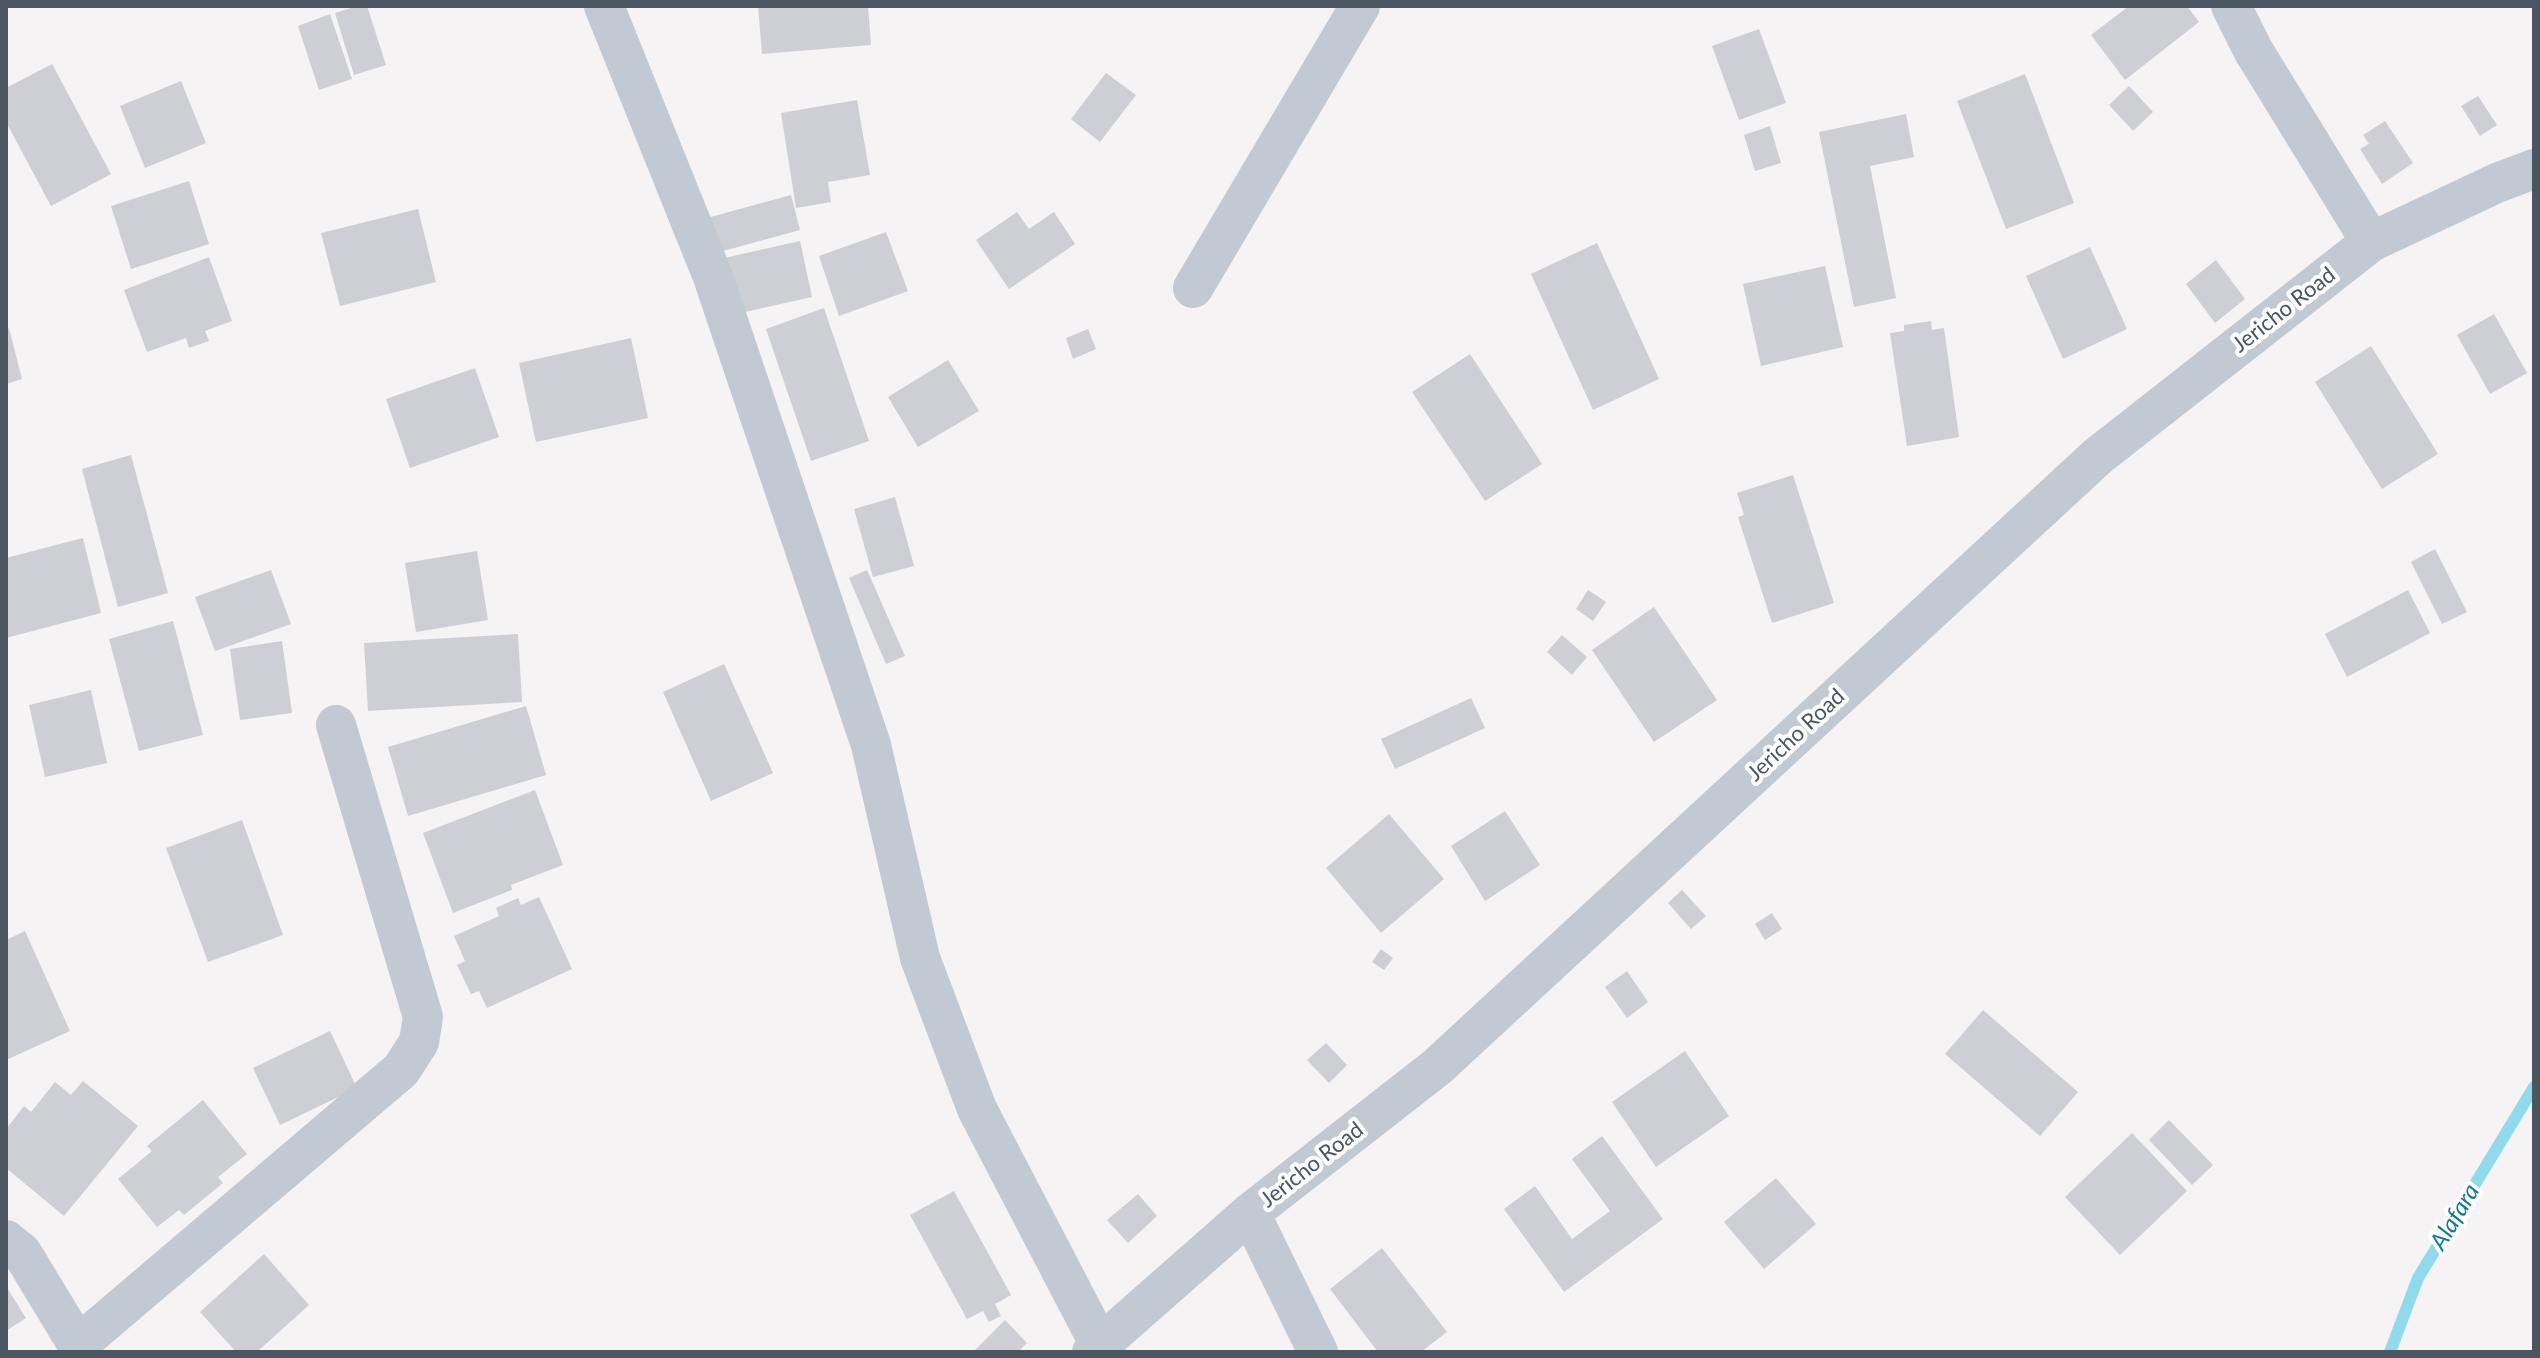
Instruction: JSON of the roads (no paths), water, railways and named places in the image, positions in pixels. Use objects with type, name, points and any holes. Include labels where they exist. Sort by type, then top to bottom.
[{"type":"street","points":[[604,6],[713,277],[866,730],[920,958],[977,1109],[1096,1348]]},
{"type":"street","points":[[1193,288],[1360,6]]},
{"type":"street","points":[[2231,6],[2253,50],[2371,242]]},
{"type":"street","name":"Jericho Road","points":[[1096,1348],[1250,1213],[1437,1067],[2098,456],[2371,242],[2534,169]]},
{"type":"street","points":[[6,1240],[22,1253],[80,1348],[401,1070],[419,1042],[423,1017],[336,725]]},
{"type":"street","points":[[1250,1213],[1318,1352]]},
{"type":"waterway","name":"Alafara","points":[[2390,1352],[2418,1278],[2534,1087]]}]
